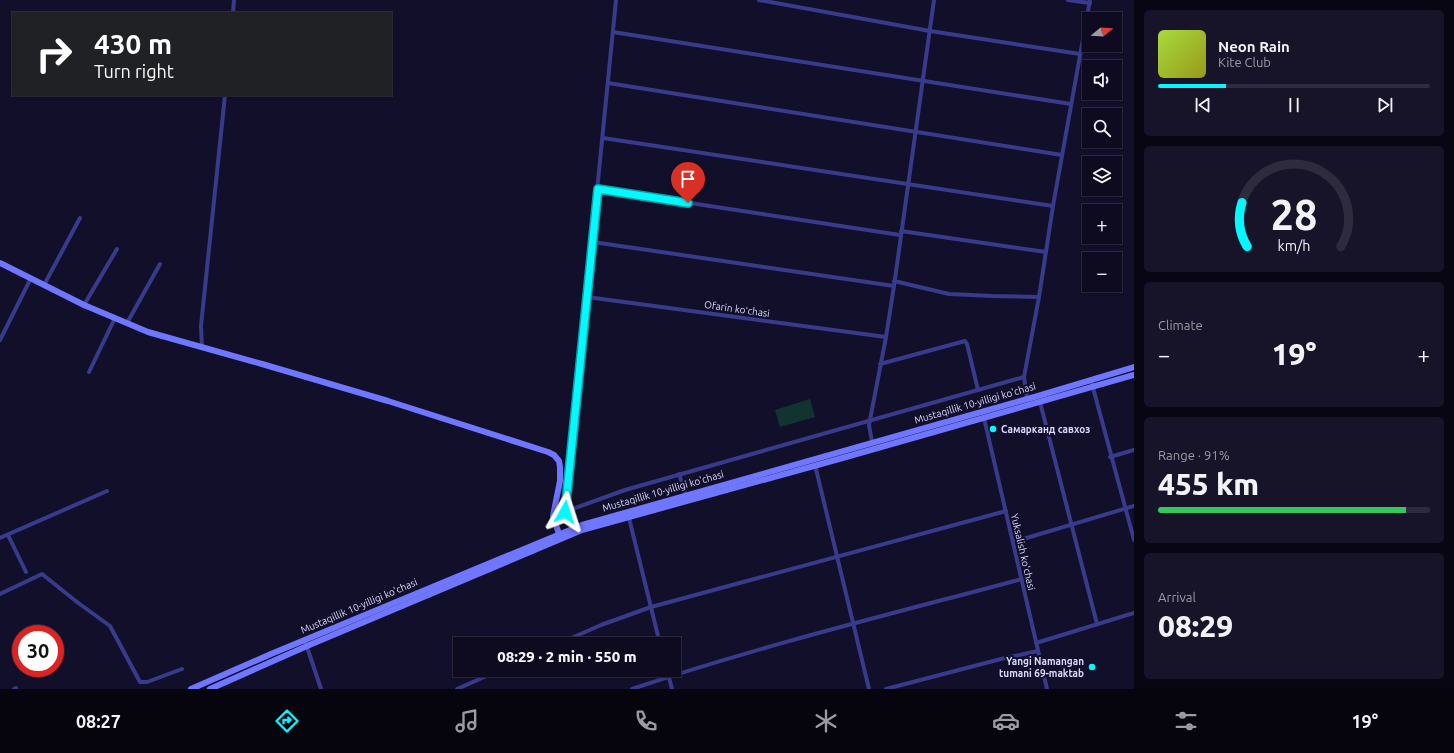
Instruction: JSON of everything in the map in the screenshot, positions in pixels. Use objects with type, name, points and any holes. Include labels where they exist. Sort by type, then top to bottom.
[{"type":"main road","points":[[0,263],[84,305],[148,332],[388,401],[548,452],[554,455],[560,467],[560,481],[554,516],[559,534]]},
{"type":"main road","name":"Mustaqillik 10-yilligi ko'chasi","points":[[210,689],[306,643],[582,524],[871,439],[1027,398],[1134,367]]},
{"type":"main road","name":"Mustaqillik 10-yilligi ko'chasi","points":[[191,689],[582,530],[815,466],[1134,375]]},
{"type":"street","points":[[233,12],[234,0]]},
{"type":"street","points":[[565,512],[616,0]]},
{"type":"street","points":[[759,0],[930,31],[1080,54]]},
{"type":"street","points":[[871,439],[869,422],[886,337],[934,0]]},
{"type":"street","points":[[1027,398],[1024,377],[1090,2],[1068,0]]},
{"type":"street","points":[[613,32],[1071,104]]},
{"type":"street","points":[[608,83],[1062,155]]},
{"type":"street","points":[[202,348],[202,326],[225,96]]},
{"type":"street","points":[[603,138],[1053,206]]},
{"type":"street","points":[[598,189],[901,233],[1046,252]]},
{"type":"street","points":[[44,285],[80,218]]},
{"type":"street","points":[[593,242],[894,283],[949,294],[1039,297]]},
{"type":"street","points":[[84,305],[117,249]]},
{"type":"street","points":[[127,323],[160,264]]},
{"type":"street","points":[[0,340],[31,278]]},
{"type":"street","name":"Ofarin koʻchasi","points":[[587,297],[886,337]]},
{"type":"street","points":[[90,372],[115,318]]},
{"type":"street","points":[[880,364],[965,341],[978,390]]},
{"type":"street","points":[[554,516],[625,490],[1024,377]]},
{"type":"street","points":[[1090,380],[1134,540]]},
{"type":"street","points":[[1040,402],[1097,624]]},
{"type":"street","name":"Yuksalish ko'chasi","points":[[984,418],[1047,689]]},
{"type":"street","points":[[1110,457],[1134,450]]},
{"type":"street","points":[[815,466],[869,689]]},
{"type":"street","points":[[680,474],[684,493]]},
{"type":"street","points":[[0,538],[107,491]]},
{"type":"street","points":[[1013,542],[1134,506]]},
{"type":"street","points":[[574,637],[651,606],[1006,511]]},
{"type":"street","points":[[629,518],[658,637]]},
{"type":"street","points":[[8,535],[26,572]]},
{"type":"street","points":[[0,594],[42,574],[110,626],[140,682],[147,682],[182,669]]},
{"type":"street","points":[[681,673],[854,624],[1022,579]]},
{"type":"street","points":[[1036,643],[1134,613]]},
{"type":"street","points":[[306,643],[321,689]]},
{"type":"street","points":[[886,689],[1038,651]]},
{"type":"street","points":[[457,689],[484,677]]},
{"type":"street","points":[[632,689],[668,677],[672,689]]},
{"type":"green space","points":[[810,399],[815,417],[780,427],[775,410]]},
{"type":"place","name":"Самарканд савхоз","points":[[993,429]]},
{"type":"place","name":"Yangi Namangan tumani 69-maktab","points":[[1092,667]]},
{"type":"route","points":[[565,512],[598,189],[688,203]]}]
